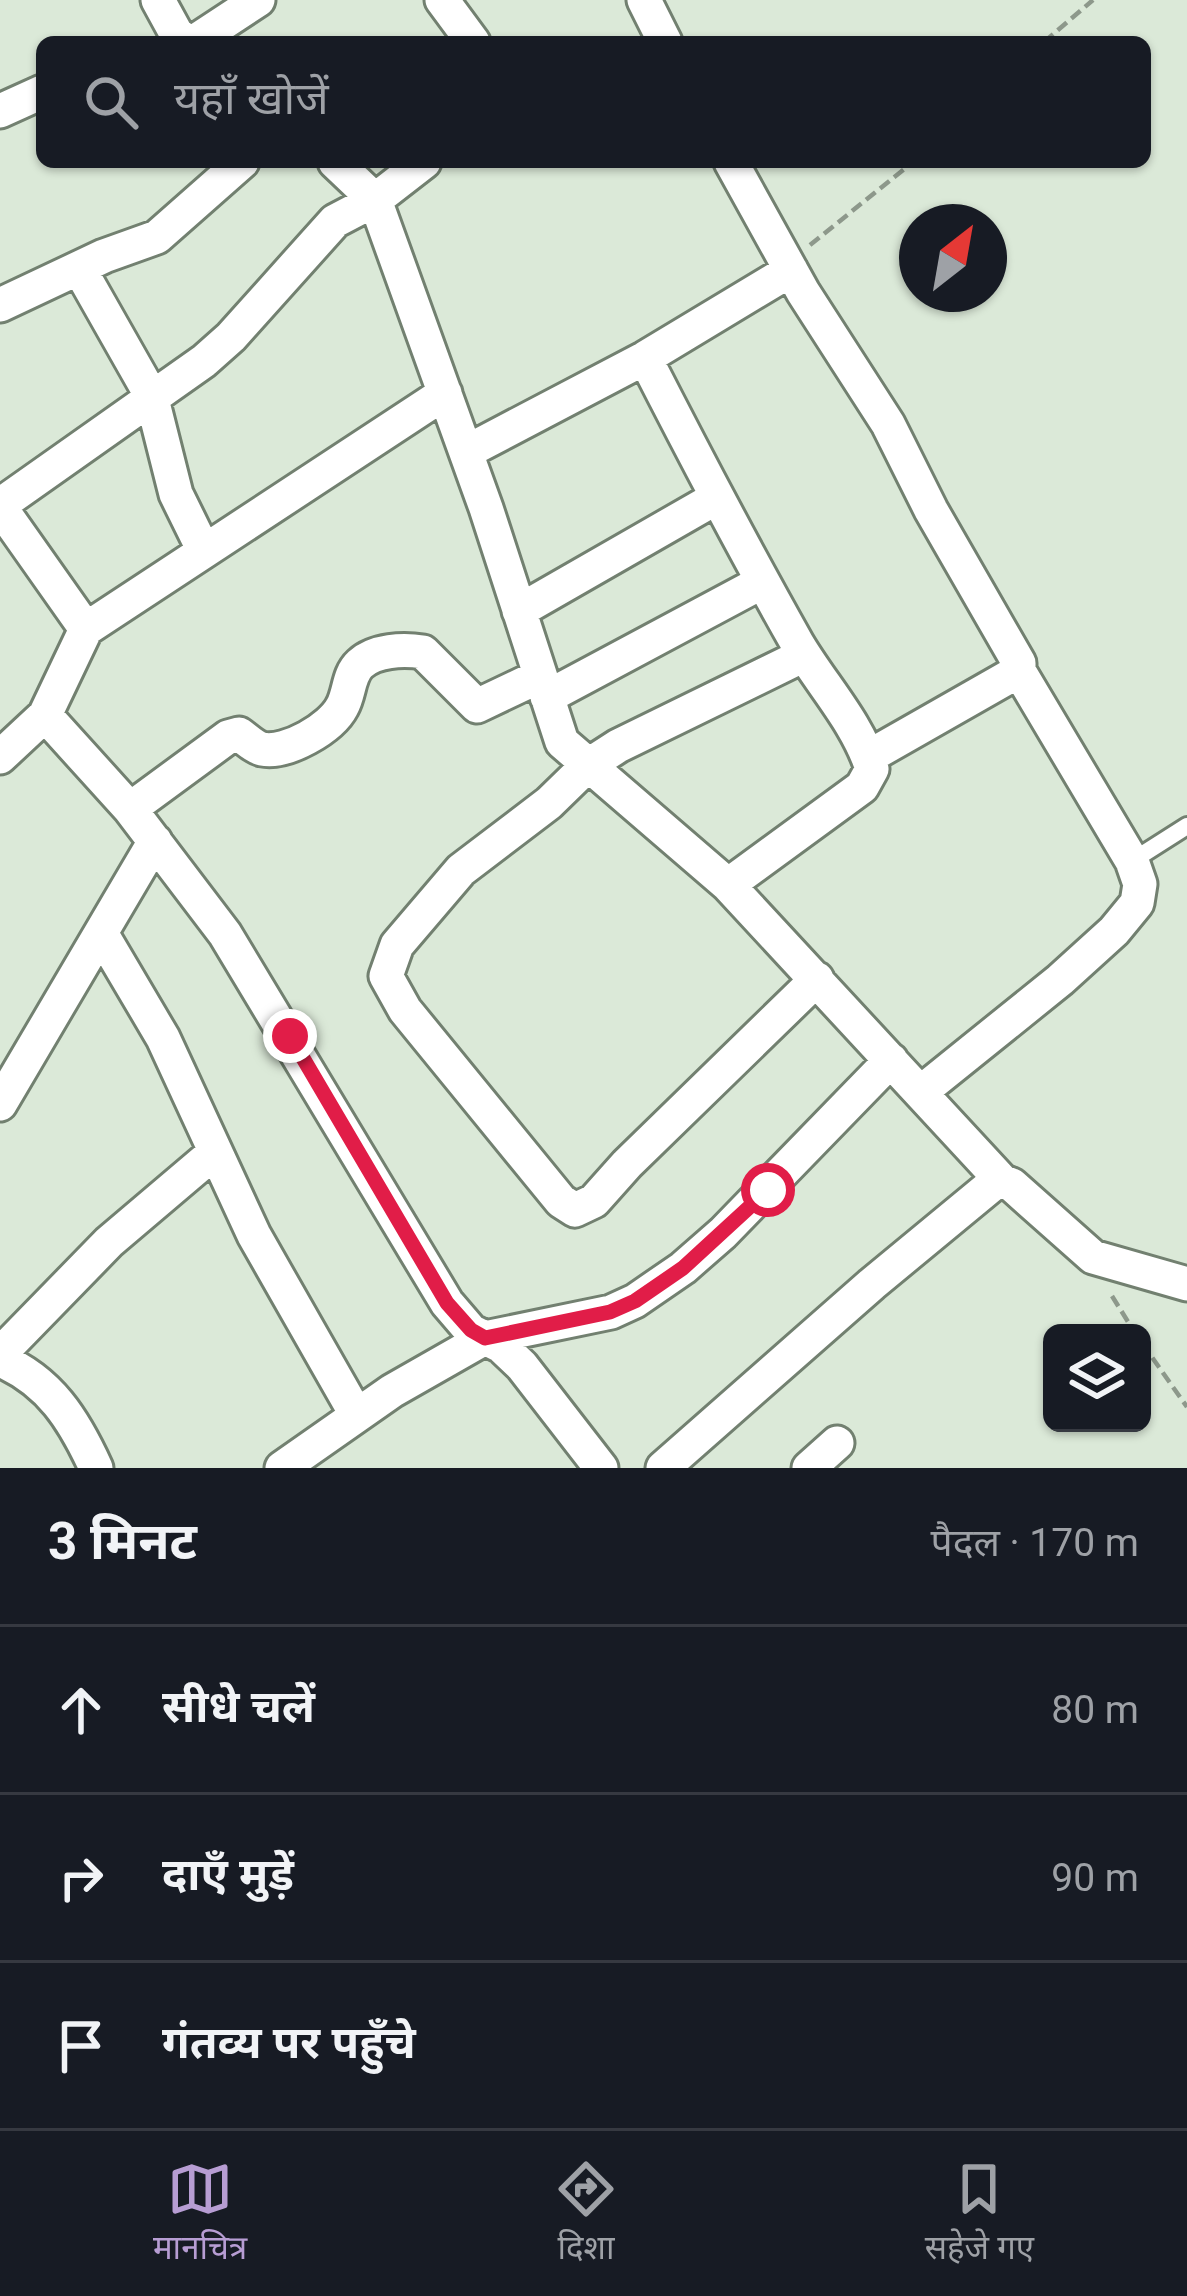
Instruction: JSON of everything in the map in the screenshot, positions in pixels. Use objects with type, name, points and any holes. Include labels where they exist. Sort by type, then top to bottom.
[{"type":"street","points":[[158,0],[176,36]]},
{"type":"street","points":[[186,36],[257,0]]},
{"type":"street","points":[[442,0],[469,36]]},
{"type":"street","points":[[644,0],[662,36]]},
{"type":"street","points":[[0,111],[36,95]]},
{"type":"street","points":[[0,305],[158,237],[235,168]]},
{"type":"street","points":[[341,168],[375,200],[466,452],[562,742],[728,886],[1002,1181],[1102,1262],[1187,1283]]},
{"type":"street","points":[[86,629],[0,506],[151,394],[204,361],[335,221],[375,200],[416,168]]},
{"type":"street","points":[[734,168],[789,267],[888,424],[931,511],[1132,861],[1140,884],[1137,903],[1114,931],[921,1092]]},
{"type":"street","points":[[466,452],[645,358],[789,267]]},
{"type":"street","points":[[79,268],[151,394],[176,494],[202,549]]},
{"type":"street","points":[[645,358],[762,582],[868,757],[872,776],[728,886]]},
{"type":"street","points":[[0,757],[45,715],[86,629],[445,393]]},
{"type":"street","points":[[519,611],[716,498]]},
{"type":"street","points":[[130,809],[228,737],[239,734],[260,749],[285,748],[304,737],[342,707],[354,671],[372,656],[423,652],[477,706],[544,686],[762,582]]},
{"type":"street","points":[[804,655],[618,746],[587,766],[549,803],[461,870],[397,945],[386,976],[394,996],[566,1206],[580,1210],[817,979]]},
{"type":"street","points":[[868,757],[1019,671]]},
{"type":"street","points":[[45,715],[130,809],[225,934],[447,1303],[471,1330],[522,1366],[601,1468]]},
{"type":"street","points":[[0,1104],[155,841]]},
{"type":"street","points":[[101,932],[163,1038],[254,1235],[356,1414]]},
{"type":"street","points":[[282,1468],[356,1414],[485,1338],[610,1312],[635,1301],[723,1233],[891,1060]]},
{"type":"street","points":[[96,1468],[62,1405],[22,1369],[0,1357],[109,1242],[215,1152]]},
{"type":"street","points":[[662,1468],[872,1284],[1002,1181]]},
{"type":"street","points":[[809,1468],[837,1443]]},
{"type":"lane","points":[[1132,861],[1187,826]]},
{"type":"path","points":[[1050,36],[1093,0]]},
{"type":"path","points":[[789,267],[906,168]]},
{"type":"path","points":[[1102,1262],[1105,1281],[1131,1324]]},
{"type":"path","points":[[1151,1356],[1187,1406]]},
{"type":"route","points":[[290,1036],[447,1303],[471,1330],[485,1338],[610,1312],[635,1301],[683,1268],[768,1190]]}]
